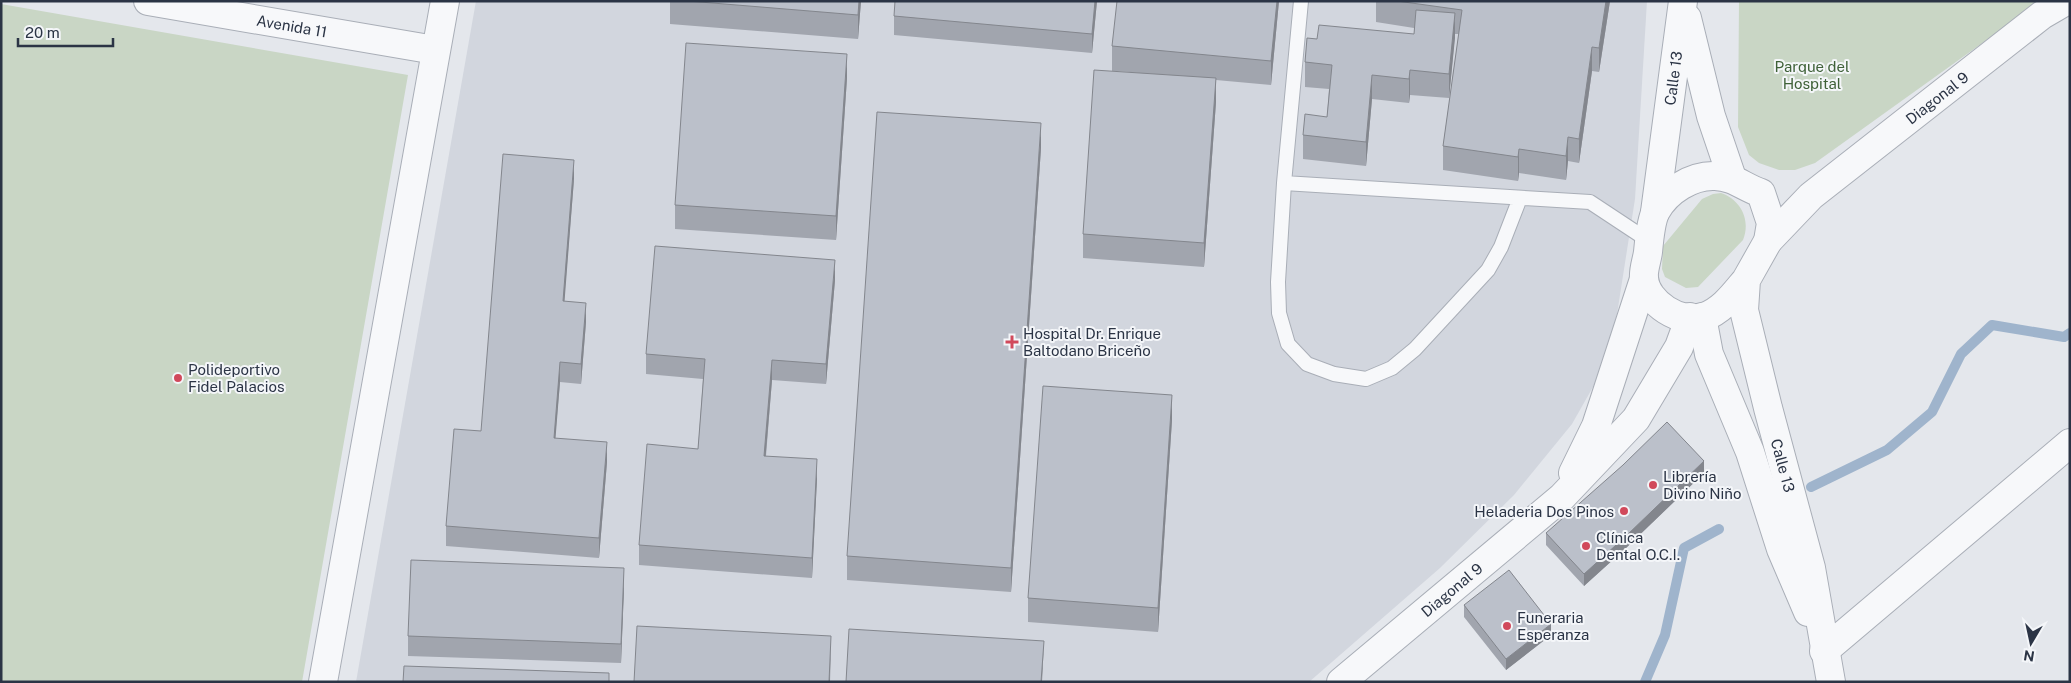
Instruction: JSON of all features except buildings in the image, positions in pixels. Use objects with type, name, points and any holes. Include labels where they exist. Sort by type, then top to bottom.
[{"type":"street","name":"Avenida 11","points":[[148,1],[435,50]]},
{"type":"street","points":[[323,682],[445,1]]},
{"type":"street","name":"Diagonal 9","points":[[1768,241],[1811,196],[2042,15],[2066,1]]},
{"type":"street","name":"Calle 13","points":[[1684,3],[1711,116],[1732,178]]},
{"type":"street","name":"Calle 13","points":[[1655,212],[1684,3]]},
{"type":"street","points":[[1761,193],[1771,223],[1768,241],[1746,280],[1721,308],[1696,317],[1665,310],[1652,299],[1644,279],[1655,212],[1671,193],[1683,183],[1712,176],[1732,178],[1761,193],[1784,197],[1811,196]]},
{"type":"street","name":"Diagonal 9","points":[[1562,497],[1596,426],[1644,279]]},
{"type":"street","name":"Calle 13","points":[[1746,280],[1744,310],[1811,568],[1824,651],[1831,682]]},
{"type":"street","name":"Diagonal 9","points":[[1357,677],[1562,497],[1636,419],[1696,317]]},
{"type":"street","name":"Calle 13","points":[[1696,317],[1709,354],[1750,452],[1781,549],[1824,651]]},
{"type":"street","points":[[1824,651],[2070,443]]},
{"type":"lane","points":[[1302,1],[1284,183],[1278,282],[1279,313],[1288,344],[1307,364],[1334,374],[1366,379],[1392,368],[1415,349],[1488,270],[1501,247],[1520,198]]},
{"type":"lane","points":[[1284,183],[1590,202],[1649,241]]},
{"type":"shaded area","name":"Hospital Dr. Enrique Baltodano Briceño","points":[[476,1],[1647,1],[1635,199],[1617,314],[1602,371],[1572,424],[1514,495],[1440,568],[1309,682],[356,682]]},
{"type":"green space","name":"Parque del Hospital","points":[[1739,1],[2041,1],[1815,163],[1795,170],[1779,170],[1759,163],[1749,155],[1738,127]]},
{"type":"green space","name":"Polideportivo Fidel Palacios","points":[[1,4],[408,75],[302,682],[1,682]]},
{"type":"green space","points":[[1721,193],[1734,200],[1745,218],[1746,225],[1743,240],[1698,287],[1686,288],[1665,277],[1662,269],[1663,246],[1702,199]]},
{"type":"waterway","points":[[1811,487],[1887,450],[1932,412],[1961,354],[1992,325],[2064,337],[2070,333]]},
{"type":"waterway","points":[[1645,682],[1665,635],[1684,548],[1719,529]]},
{"type":"place","name":"Hospital Dr. Enrique Baltodano Briceño","points":[[1012,342]]},
{"type":"place","name":"Polideportivo Fidel Palacios","points":[[178,378]]},
{"type":"place","name":"Librería Divino Niño","points":[[1653,485]]},
{"type":"place","name":"Heladeria Dos Pinos","points":[[1624,511]]},
{"type":"place","name":"Clínica Dental O.C.I.","points":[[1586,546]]},
{"type":"place","name":"Funeraria Esperanza","points":[[1507,626]]}]
